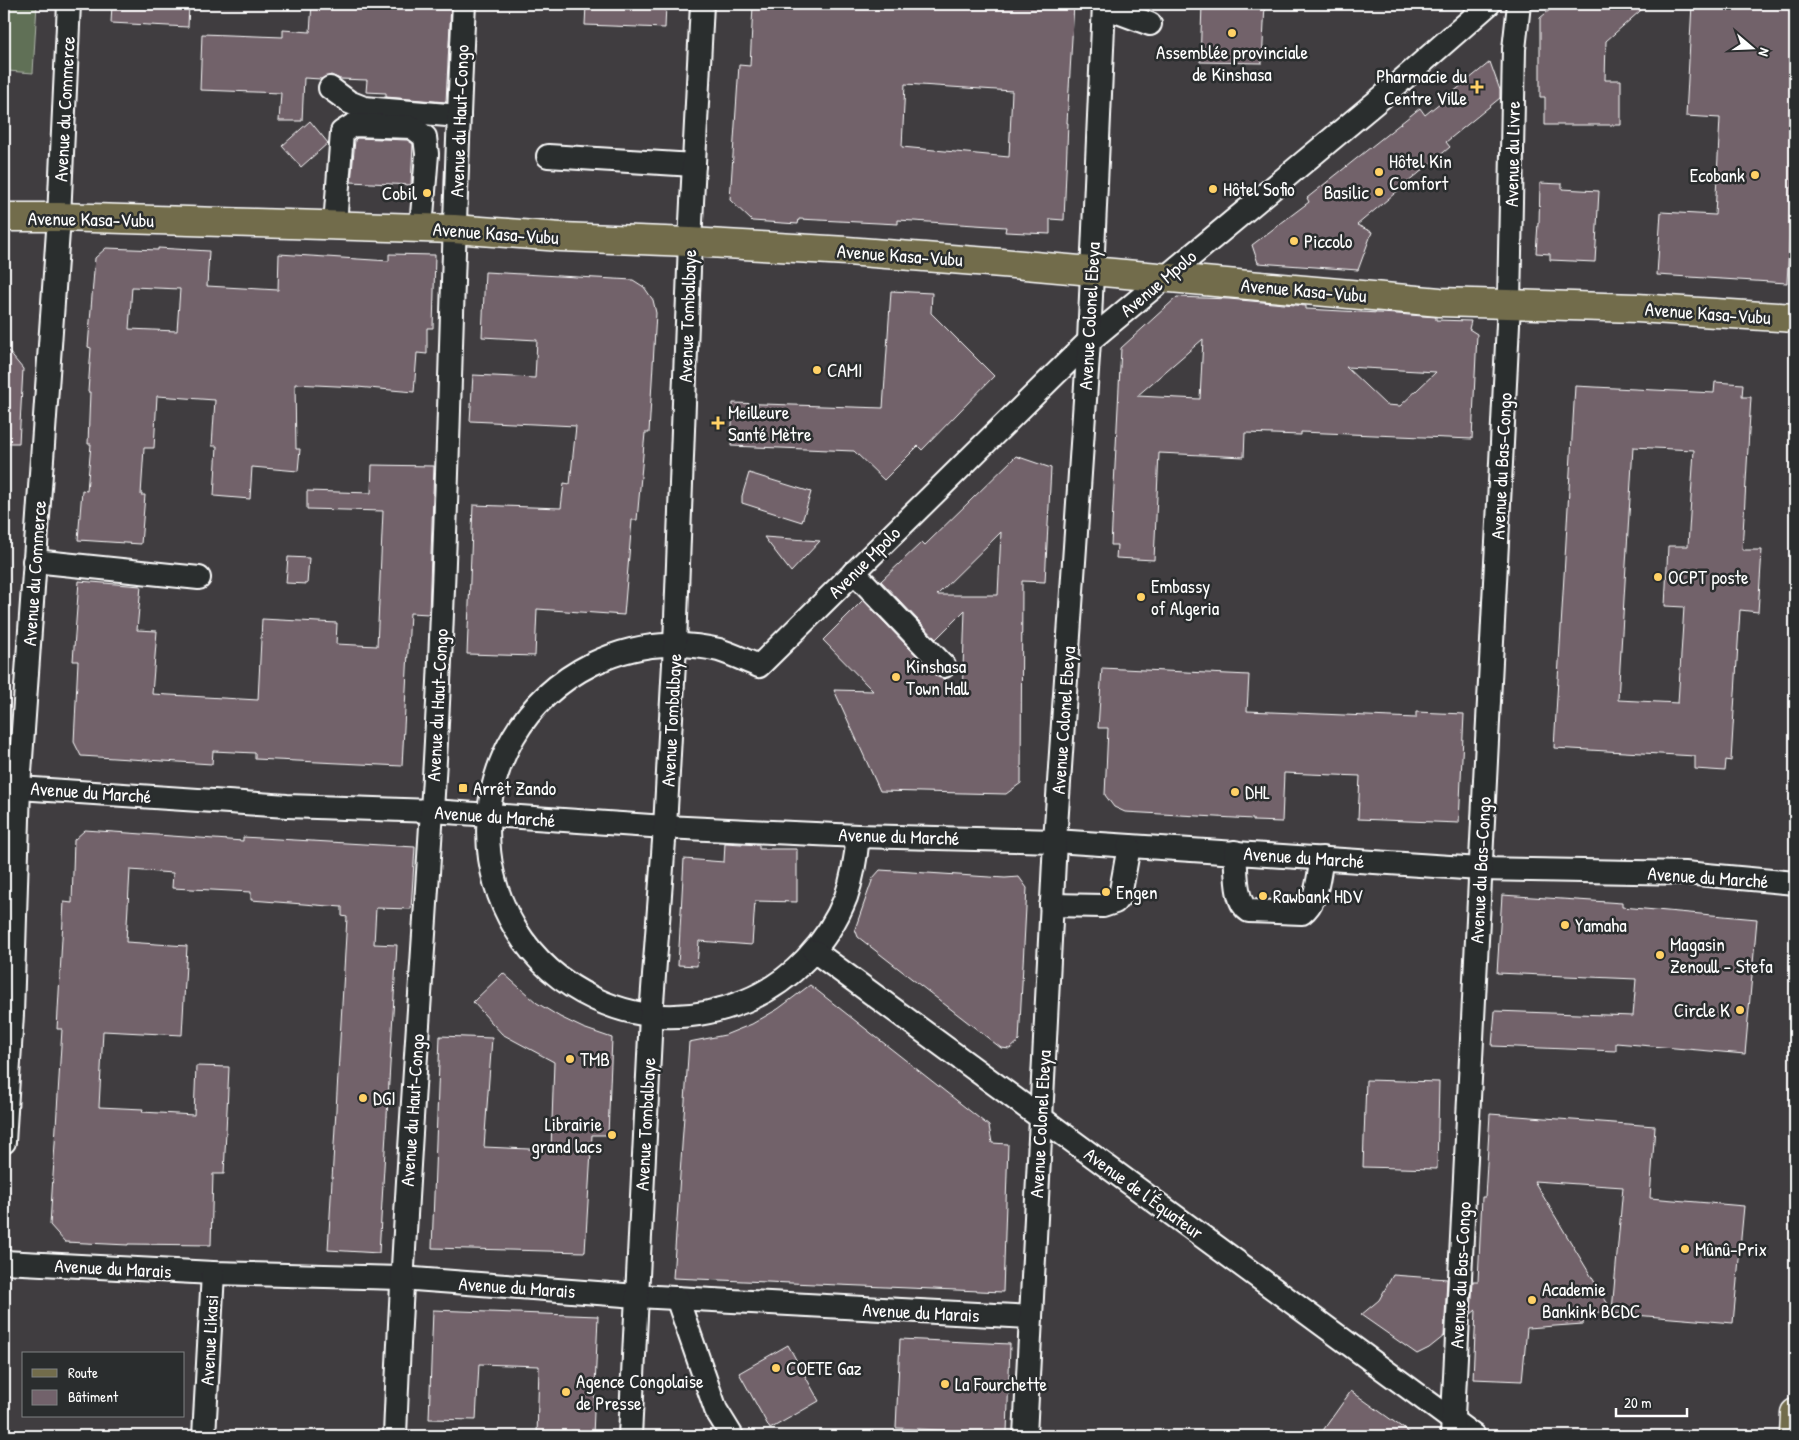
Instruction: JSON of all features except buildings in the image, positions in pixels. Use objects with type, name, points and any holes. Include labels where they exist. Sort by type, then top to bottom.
[{"type":"main road","name":"Avenue Kasa-Vubu","points":[[4,217],[454,229],[561,237],[690,242],[847,251],[1440,302],[1637,308],[1795,318]]},
{"type":"main road","points":[[1794,1436],[1795,1413]]},
{"type":"street","name":"Avenue du Commerce","points":[[4,1142],[12,1014],[11,787],[34,561],[59,217],[68,4]]},
{"type":"street","name":"Avenue du Haut-Congo","points":[[395,1436],[401,1278],[432,811],[446,500],[454,229],[464,4]]},
{"type":"street","name":"Avenue Tombalbaye","points":[[630,1436],[651,1016],[665,827],[675,645],[690,242],[702,4]]},
{"type":"street","name":"Avenue Mpolo","points":[[675,645],[718,650],[759,666],[1089,341],[1393,88],[1488,4]]},
{"type":"street","name":"Avenue du Livre","points":[[1509,304],[1514,49],[1518,4]]},
{"type":"street","points":[[1104,6],[1150,24]]},
{"type":"street","name":"Avenue Colonel Ebeya","points":[[1025,1436],[1051,905],[1089,341],[1104,6]]},
{"type":"street","points":[[330,88],[349,102],[364,108],[459,116]]},
{"type":"street","points":[[335,225],[342,132],[353,125],[412,127],[425,137],[427,154],[421,228]]},
{"type":"street","points":[[548,156],[694,166]]},
{"type":"street","name":"Avenue du Bas-Congo","points":[[1452,1429],[1509,304]]},
{"type":"street","points":[[34,561],[200,578]]},
{"type":"street","points":[[854,572],[944,666]]},
{"type":"street","points":[[675,645],[640,648],[607,657],[576,672],[548,693],[525,719],[506,749],[494,781],[488,815],[489,856],[499,896],[517,933],[542,964],[574,990],[612,1007],[651,1016],[688,1017],[723,1010],[757,996],[788,976],[814,951],[832,925],[846,897],[854,867],[858,836]]},
{"type":"street","name":"Avenue du Marché","points":[[11,787],[286,806],[432,811],[665,827],[858,836],[1055,840],[1480,869],[1684,873],[1795,883]]},
{"type":"street","points":[[1051,905],[1103,906],[1116,902],[1120,896],[1130,846]]},
{"type":"street","points":[[1235,852],[1239,900],[1248,912],[1302,914],[1308,909],[1313,899],[1322,858]]},
{"type":"street","name":"Avenue de l'Équateur","points":[[814,951],[1040,1116],[1452,1429],[1474,1436]]},
{"type":"street","name":"Avenue du Marais","points":[[4,1262],[213,1273],[401,1278],[637,1296],[1030,1318]]},
{"type":"street","name":"Avenue Likasi","points":[[204,1436],[213,1273]]},
{"type":"street","points":[[677,1298],[716,1410],[732,1436]]},
{"type":"green space","points":[[4,4],[37,4],[33,73],[8,71],[4,73]]},
{"type":"place","name":"Assemblée provinciale de Kinshasa","points":[[1232,33]]},
{"type":"place","name":"Pharmacie du Centre Ville","points":[[1477,87]]},
{"type":"place","name":"Hôtel Kin Comfort","points":[[1379,172]]},
{"type":"place","name":"Ecobank","points":[[1755,175]]},
{"type":"place","name":"Hôtel Sofio","points":[[1213,189]]},
{"type":"place","name":"Basilic","points":[[1379,192]]},
{"type":"place","name":"Cobil","points":[[427,193]]},
{"type":"place","name":"Piccolo","points":[[1294,241]]},
{"type":"place","name":"CAMI","points":[[817,370]]},
{"type":"place","name":"Meilleure Santé Mètre","points":[[718,423]]},
{"type":"place","name":"OCPT poste","points":[[1658,577]]},
{"type":"place","name":"Embassy of Algeria","points":[[1141,597]]},
{"type":"place","name":"Kinshasa Town Hall","points":[[896,677]]},
{"type":"place","name":"Arrêt Zando","points":[[463,788]]},
{"type":"place","name":"DHL","points":[[1235,792]]},
{"type":"place","name":"Engen","points":[[1106,892]]},
{"type":"place","name":"Rawbank HDV","points":[[1263,896]]},
{"type":"place","name":"Yamaha","points":[[1565,925]]},
{"type":"place","name":"Magasin Zenoull - Stefa","points":[[1660,955]]},
{"type":"place","name":"Circle K","points":[[1740,1010]]},
{"type":"place","name":"TMB","points":[[570,1059]]},
{"type":"place","name":"DGI","points":[[363,1098]]},
{"type":"place","name":"Librairie grand lacs","points":[[612,1135]]},
{"type":"place","name":"Mûnû-Prix","points":[[1685,1249]]},
{"type":"place","name":"Academie Bankink BCDC","points":[[1532,1300]]},
{"type":"place","name":"COETE Gaz","points":[[776,1368]]},
{"type":"place","name":"La Fourchette","points":[[945,1384]]},
{"type":"place","name":"Agence Congolaise de Presse","points":[[566,1392]]}]
